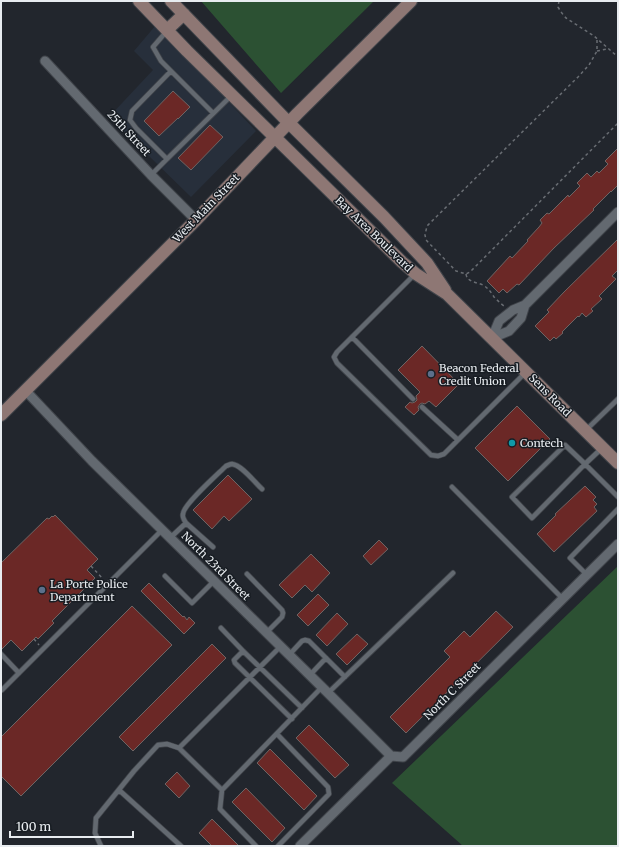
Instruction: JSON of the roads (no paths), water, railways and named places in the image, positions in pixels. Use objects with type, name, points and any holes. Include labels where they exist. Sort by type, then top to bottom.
[{"type":"main road","name":"Bay Area Boulevard","points":[[139,1],[402,262],[416,274],[447,294]]},
{"type":"main road","name":"Bay Area Boulevard","points":[[171,1],[289,123],[384,217],[427,263],[447,294]]},
{"type":"main road","name":"West Main Street","points":[[1,415],[196,220],[276,136],[410,1]]},
{"type":"main road","points":[[168,30],[184,14]]},
{"type":"main road","points":[[416,274],[427,263]]},
{"type":"main road","name":"Sens Road","points":[[447,294],[618,463]]},
{"type":"street","name":"25th Street","points":[[45,61],[196,220]]},
{"type":"street","points":[[492,338],[509,331],[521,318],[526,305],[618,212]]},
{"type":"street","points":[[492,338],[499,321],[512,310],[526,305]]},
{"type":"street","name":"North 23rd Street","points":[[26,391],[92,461],[391,756]]},
{"type":"street","name":"North C Street","points":[[391,756],[403,757],[618,544]]},
{"type":"street","points":[[300,846],[391,756]]},
{"type":"lane","points":[[168,30],[153,48],[161,61],[213,113]]},
{"type":"lane","points":[[167,159],[130,120],[132,111],[171,71]]},
{"type":"lane","points":[[151,174],[232,94]]},
{"type":"lane","points":[[416,274],[337,352],[334,357],[335,361],[431,455],[435,456],[444,454],[526,372]]},
{"type":"lane","points":[[352,337],[413,399]]},
{"type":"lane","points":[[586,431],[618,399]]},
{"type":"lane","points":[[613,404],[618,408]]},
{"type":"lane","points":[[422,407],[458,440]]},
{"type":"lane","points":[[602,448],[585,464],[532,518],[512,498],[565,445],[585,464],[618,497]]},
{"type":"lane","points":[[212,547],[186,523],[183,513],[184,509],[190,502],[226,466],[230,464],[237,466],[244,471],[262,489]]},
{"type":"lane","points":[[452,487],[563,599]]},
{"type":"lane","points":[[587,575],[570,558],[618,509]]},
{"type":"lane","points":[[170,538],[186,523]]},
{"type":"lane","points":[[1,690],[162,530]]},
{"type":"lane","points":[[256,846],[220,809],[222,790],[302,708],[345,677],[453,573]]},
{"type":"lane","points":[[247,574],[282,610],[283,613],[266,633]]},
{"type":"lane","points":[[165,576],[192,603],[214,581]]},
{"type":"lane","points":[[221,628],[302,708]]},
{"type":"lane","points":[[289,655],[302,641],[308,641],[345,677]]},
{"type":"lane","points":[[179,748],[281,646]]},
{"type":"lane","points":[[243,650],[234,660],[235,663],[292,719]]},
{"type":"lane","points":[[1,654],[19,673]]},
{"type":"lane","points":[[310,675],[326,658]]},
{"type":"lane","points":[[277,734],[328,787],[329,794],[278,846]]},
{"type":"lane","points":[[101,846],[95,833],[96,818],[134,771],[158,745],[167,744],[179,748],[222,790]]},
{"type":"lane","points":[[119,790],[181,846]]},
{"type":"place","name":"Beacon Federal Credit Union","points":[[431,374]]},
{"type":"place","name":"Contech","points":[[512,443]]},
{"type":"place","name":"La Porte Police Department","points":[[42,590]]}]
